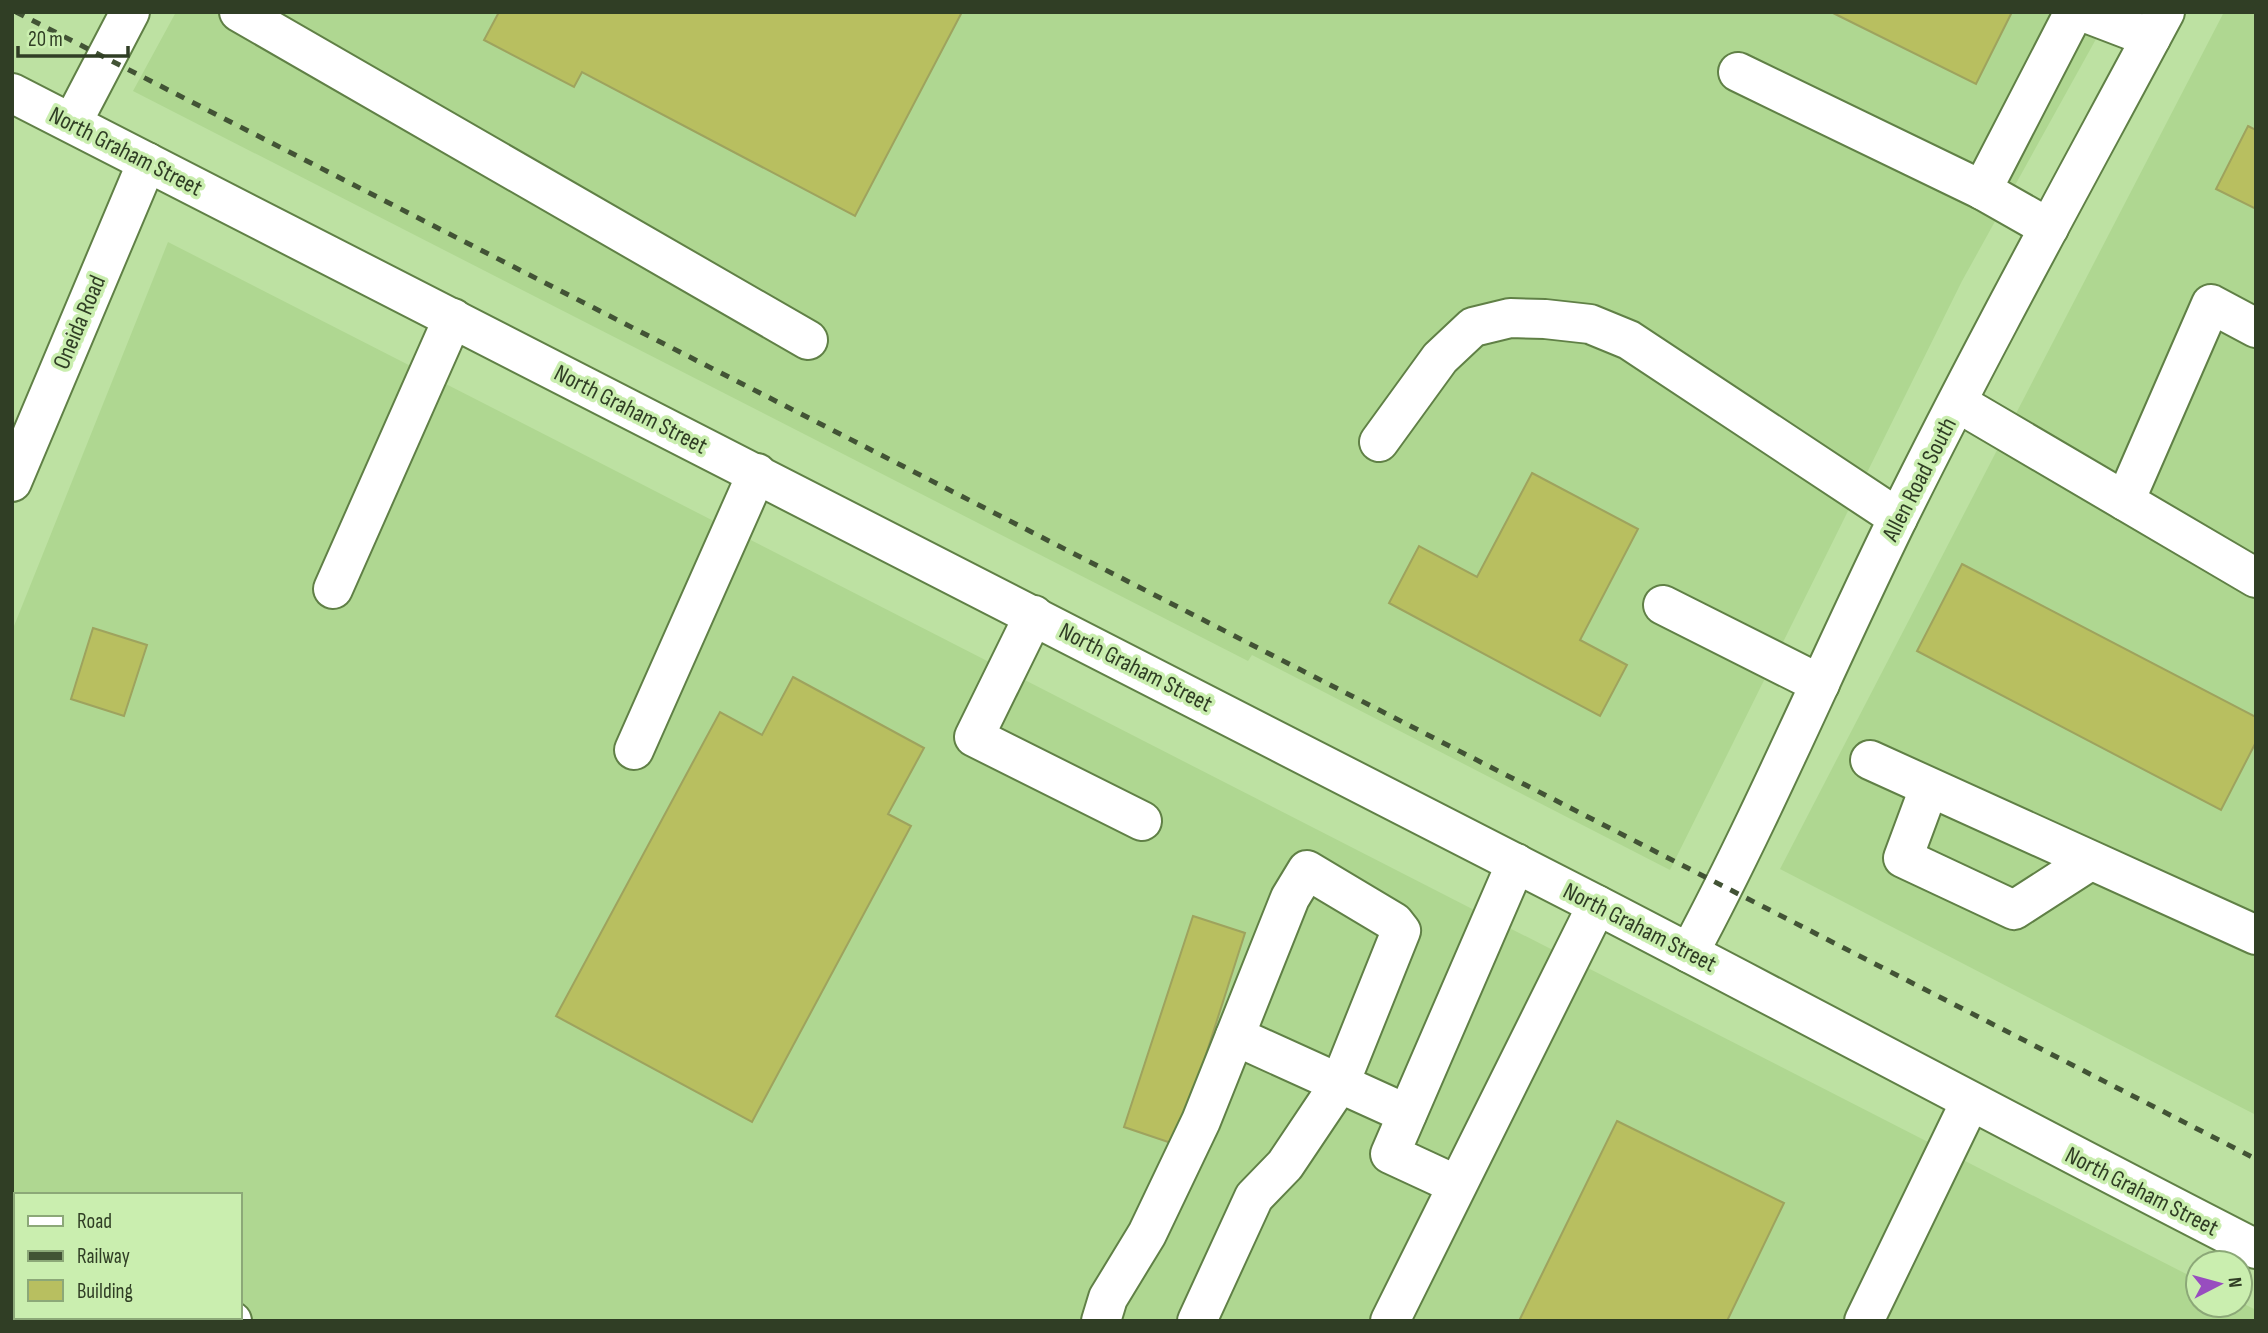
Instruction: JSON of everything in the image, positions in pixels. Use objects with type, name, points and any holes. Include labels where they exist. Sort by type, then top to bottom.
[{"type":"main road","points":[[72,123],[130,12]]},
{"type":"main road","points":[[240,12],[808,340]]},
{"type":"main road","points":[[1982,190],[2074,12]]},
{"type":"main road","points":[[2083,12],[2158,25]]},
{"type":"main road","name":"Allen Road South","points":[[1689,953],[1724,887],[1898,518],[2158,25]]},
{"type":"main road","points":[[1738,72],[1982,190],[2049,228]]},
{"type":"main road","name":"North Graham Street","points":[[12,93],[1516,863],[2256,1249]]},
{"type":"main road","name":"Oneida Road","points":[[12,482],[147,162]]},
{"type":"main road","points":[[2125,501],[2211,304],[2256,328]]},
{"type":"main road","points":[[333,589],[453,318]]},
{"type":"main road","points":[[1379,442],[1440,358],[1473,327],[1510,318],[1590,324],[1629,340],[1898,518]]},
{"type":"main road","points":[[1958,403],[2256,578]]},
{"type":"main road","points":[[634,750],[757,473]]},
{"type":"main road","points":[[1663,605],[1820,684]]},
{"type":"main road","points":[[1034,615],[974,737],[1142,821]]},
{"type":"main road","points":[[1870,760],[2256,935]]},
{"type":"main road","points":[[1929,788],[1903,858],[2014,910],[2090,861]]},
{"type":"main road","points":[[1457,1185],[1390,1153],[1516,863]]},
{"type":"main road","points":[[1101,1321],[1108,1298],[1147,1234],[1201,1121],[1290,898],[1307,870],[1394,922],[1401,931],[1340,1083],[1285,1165],[1254,1197],[1198,1321]]},
{"type":"main road","points":[[1390,1321],[1597,905]]},
{"type":"main road","points":[[1235,1036],[1407,1114]]},
{"type":"main road","points":[[1864,1321],[1970,1102]]},
{"type":"shaded area","points":[[176,12],[2111,12],[1962,281],[1670,870],[1252,655],[1248,661],[133,91]]},
{"type":"shaded area","points":[[2224,12],[2256,12],[2256,1115],[1780,869]]},
{"type":"shaded area","points":[[168,242],[2184,1273],[2184,1319],[2254,1319],[2254,1309],[2256,1321],[12,1321],[12,631]]},
{"type":"building","points":[[499,12],[962,12],[855,216],[582,72],[574,87],[484,40]]},
{"type":"building","points":[[1831,12],[2012,12],[1976,84]]},
{"type":"building","points":[[2248,126],[2256,130],[2256,209],[2216,189]]},
{"type":"building","points":[[1532,473],[1638,529],[1580,640],[1627,665],[1600,716],[1389,603],[1419,546],[1477,577]]},
{"type":"building","points":[[1962,564],[2256,717],[2256,742],[2221,810],[1917,651]]},
{"type":"building","points":[[93,628],[147,645],[124,716],[71,699]]},
{"type":"building","points":[[793,677],[924,748],[888,814],[911,826],[752,1122],[556,1016],[720,712],[762,735]]},
{"type":"building","points":[[1193,916],[1245,933],[1177,1145],[1124,1127]]},
{"type":"building","points":[[1617,1121],[1784,1203],[1727,1321],[1519,1321]]},
{"type":"railway","points":[[16,12],[2256,1159]]}]
